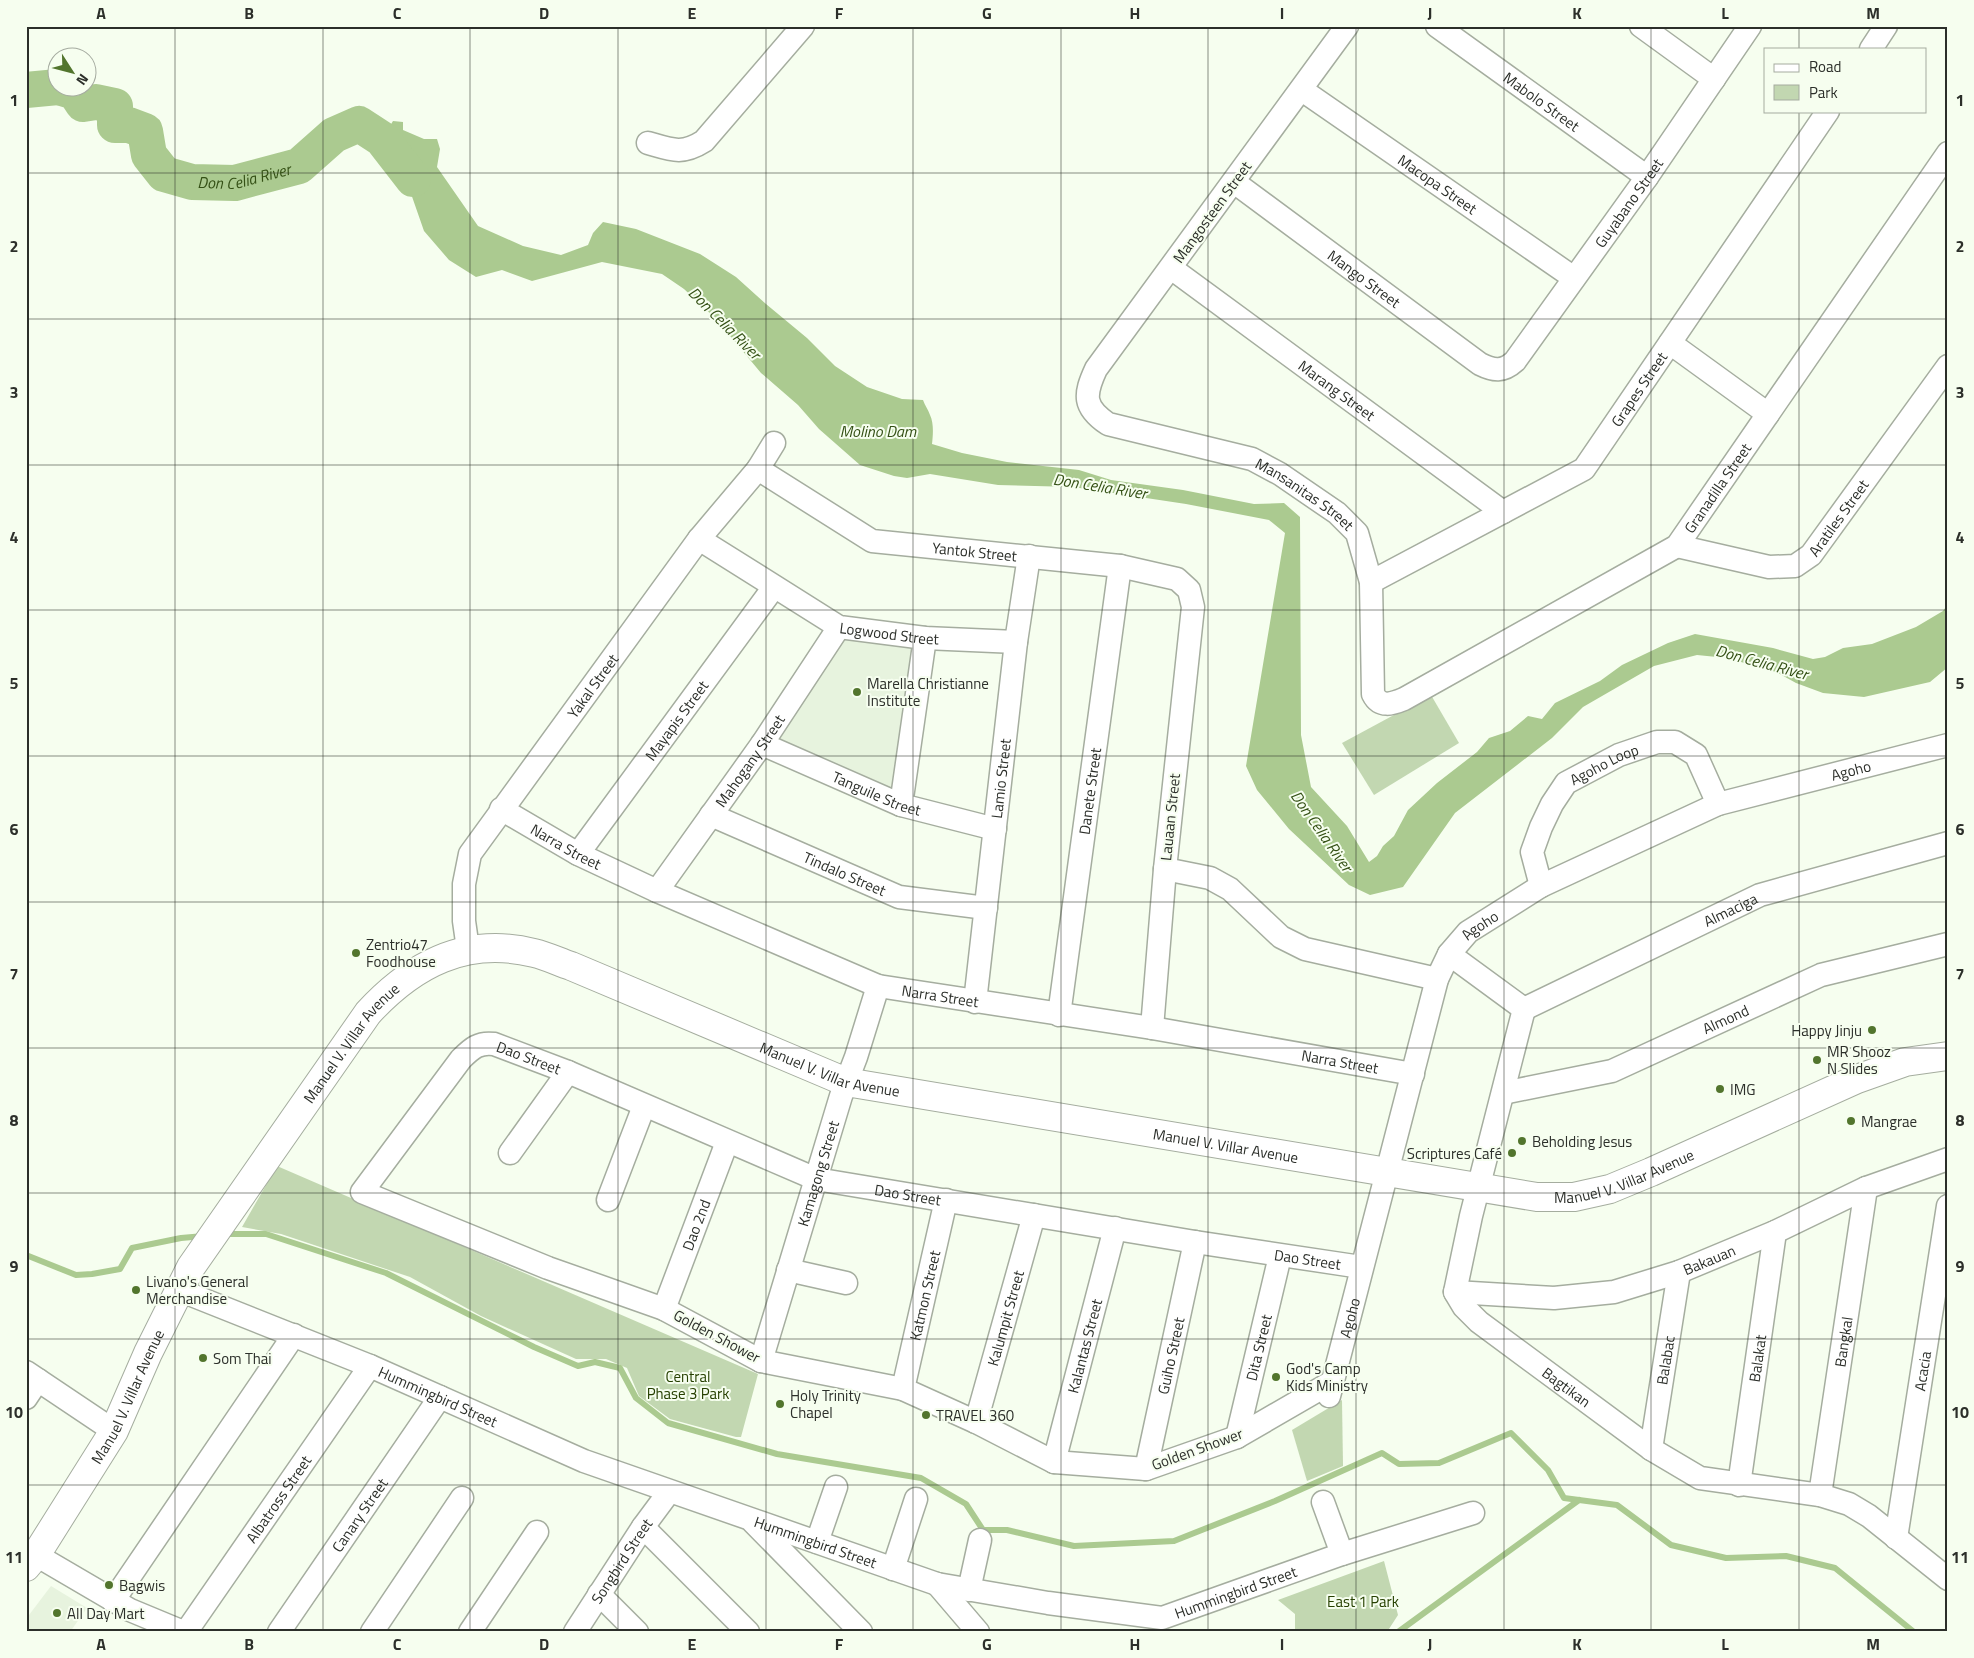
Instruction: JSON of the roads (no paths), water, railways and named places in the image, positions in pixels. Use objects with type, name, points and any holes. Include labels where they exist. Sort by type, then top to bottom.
[{"type":"street","points":[[648,143],[679,151],[694,148],[704,141],[803,26]]},
{"type":"street","name":"Mangosteen Street","points":[[1087,402],[1088,386],[1096,369],[1347,26]]},
{"type":"street","name":"Mabolo Street","points":[[1437,26],[1647,177]]},
{"type":"street","points":[[1641,26],[1714,79]]},
{"type":"street","name":"Guyabano Street","points":[[1498,371],[1508,368],[1515,361],[1647,177],[1750,26]]},
{"type":"street","points":[[1872,48],[1886,26]]},
{"type":"street","name":"Macopa Street","points":[[1302,90],[1574,278]]},
{"type":"street","name":"Grapes Street","points":[[1371,582],[1584,470],[1827,112]]},
{"type":"street","name":"Granadilla Street","points":[[1382,704],[1392,704],[1404,700],[1677,546],[1948,153]]},
{"type":"street","name":"Mango Street","points":[[1234,182],[1480,364],[1498,371]]},
{"type":"street","name":"Marang Street","points":[[1171,268],[1503,512]]},
{"type":"street","points":[[1670,343],[1768,414]]},
{"type":"street","name":"Aratiles Street","points":[[1677,546],[1770,567],[1795,566],[1811,555],[1944,377]]},
{"type":"street","name":"Mansanitas Street","points":[[1087,402],[1096,416],[1108,424],[1252,459],[1280,474],[1337,513],[1357,533],[1371,582],[1373,694],[1376,700],[1382,704]]},
{"type":"street","name":"Yakal Street","points":[[468,949],[464,921],[464,884],[470,854],[699,539],[758,469],[774,444]]},
{"type":"street","name":"Yantok Street","points":[[758,469],[872,541],[1120,566],[1177,579],[1189,590],[1193,607]]},
{"type":"street","name":"Logwood Street","points":[[699,539],[840,627],[925,638],[1016,642]]},
{"type":"street","name":"Lamio Street","points":[[975,1002],[1016,642],[1029,556]]},
{"type":"street","name":"Danete Street","points":[[1059,1015],[1120,566]]},
{"type":"street","name":"Mayapis Street","points":[[578,854],[774,587]]},
{"type":"street","name":"Lauaan Street","points":[[1152,1028],[1165,869],[1193,607]]},
{"type":"street","name":"Mahogany Street","points":[[657,891],[762,744],[840,627]]},
{"type":"street","points":[[901,805],[925,638]]},
{"type":"street","name":"Agoho Loop","points":[[1541,886],[1532,852],[1552,804],[1566,784],[1619,755],[1657,742],[1675,742],[1696,755],[1718,804]]},
{"type":"street","name":"Tanguile Street","points":[[762,744],[901,805],[995,829]]},
{"type":"street","name":"Agoho","points":[[1331,1390],[1361,1267],[1388,1174],[1437,979],[1449,954],[1468,932],[1541,886],[1718,804],[1948,745]]},
{"type":"street","name":"Narra Street","points":[[502,809],[578,854],[657,891],[878,986],[1152,1028],[1413,1074]]},
{"type":"street","name":"Tindalo Street","points":[[711,815],[899,897],[986,908]]},
{"type":"street","name":"Almaciga","points":[[1524,1009],[1760,895],[1948,843]]},
{"type":"street","points":[[1165,869],[1210,878],[1230,889],[1280,937],[1306,949],[1437,979]]},
{"type":"street","name":"Almond","points":[[1503,1093],[1612,1071],[1821,975],[1948,944]]},
{"type":"street","name":"Manuel V. Villar Avenue","points":[[31,1561],[114,1431],[185,1278],[222,1220],[375,1006],[388,992],[411,974],[438,960],[468,949],[499,948],[534,953],[561,962],[846,1082],[1388,1174],[1537,1197],[1574,1197],[1610,1189],[1857,1079],[1905,1062],[1948,1056]]},
{"type":"street","points":[[1449,954],[1524,1009],[1478,1188],[1455,1292]]},
{"type":"street","name":"Kamagong Street","points":[[760,1361],[846,1082],[878,986]]},
{"type":"street","name":"Dao Street","points":[[476,1045],[494,1044],[568,1072],[816,1179],[1280,1256],[1361,1267]]},
{"type":"street","name":"Golden Shower","points":[[476,1045],[462,1058],[362,1192],[548,1268],[664,1308],[760,1361],[903,1389],[976,1422],[1054,1462],[1146,1469],[1237,1437],[1331,1390]]},
{"type":"street","points":[[510,1153],[568,1072]]},
{"type":"street","points":[[608,1200],[644,1106]]},
{"type":"street","name":"Dao 2nd","points":[[664,1308],[728,1142]]},
{"type":"street","name":"Bakauan","points":[[1455,1292],[1554,1298],[1614,1292],[1679,1272],[1774,1232],[1866,1188],[1948,1159]]},
{"type":"street","name":"Bangkal","points":[[1820,1496],[1866,1188]]},
{"type":"street","name":"Katmon Street","points":[[903,1389],[946,1200]]},
{"type":"street","name":"Acacia","points":[[1896,1538],[1948,1206]]},
{"type":"street","name":"Kalumpit Street","points":[[976,1422],[1034,1215]]},
{"type":"street","name":"Kalantas Street","points":[[1054,1462],[1115,1228]]},
{"type":"street","name":"Balakat","points":[[1739,1485],[1774,1232]]},
{"type":"street","name":"Guiho Street","points":[[1146,1469],[1195,1242]]},
{"type":"street","name":"Dita Street","points":[[1237,1437],[1280,1256]]},
{"type":"street","points":[[788,1270],[846,1283]]},
{"type":"street","name":"Balabac","points":[[1651,1449],[1679,1272]]},
{"type":"street","name":"Hummingbird Street","points":[[185,1278],[294,1335],[370,1366],[584,1461],[937,1584],[969,1590],[1162,1618],[1342,1554],[1473,1513]]},
{"type":"street","name":"Bagtikan","points":[[1455,1292],[1464,1307],[1479,1322],[1651,1449],[1700,1478],[1820,1496],[1848,1504],[1869,1516],[1948,1579]]},
{"type":"street","points":[[113,1601],[294,1335]]},
{"type":"street","name":"Albatross Street","points":[[185,1632],[370,1366]]},
{"type":"street","points":[[30,1384],[114,1431]]},
{"type":"street","name":"Canary Street","points":[[279,1632],[440,1397]]},
{"type":"street","points":[[818,1542],[836,1487]]},
{"type":"street","name":"Songbird Street","points":[[575,1632],[643,1527],[669,1492]]},
{"type":"street","points":[[372,1632],[462,1498]]},
{"type":"street","points":[[893,1569],[916,1499]]},
{"type":"street","points":[[1323,1502],[1342,1554]]},
{"type":"street","points":[[749,1518],[860,1632]]},
{"type":"street","points":[[643,1527],[748,1632]]},
{"type":"street","points":[[470,1632],[537,1532]]},
{"type":"street","points":[[969,1590],[980,1540]]},
{"type":"street","points":[[31,1561],[130,1610],[185,1632]]},
{"type":"street","points":[[937,1584],[978,1632]]},
{"type":"street","points":[[600,1594],[637,1632]]},
{"type":"water","name":"Molino Dam","points":[[393,121],[403,122],[403,130],[424,139],[437,139],[440,149],[437,167],[478,226],[523,246],[561,255],[588,245],[593,233],[603,222],[636,229],[700,254],[736,277],[807,338],[835,366],[867,387],[902,399],[923,400],[932,422],[932,444],[962,453],[1007,462],[1079,470],[1111,480],[1183,490],[1254,504],[1284,503],[1300,517],[1301,735],[1311,787],[1347,826],[1369,862],[1377,856],[1383,846],[1394,836],[1408,810],[1437,783],[1477,752],[1489,738],[1510,731],[1528,716],[1542,719],[1555,703],[1600,681],[1622,665],[1668,643],[1695,634],[1773,648],[1813,659],[1825,657],[1843,648],[1872,644],[1916,627],[1943,611],[1948,604],[1948,667],[1930,682],[1864,697],[1823,693],[1796,683],[1776,672],[1727,658],[1697,655],[1654,666],[1583,707],[1552,738],[1455,813],[1403,887],[1370,895],[1349,885],[1289,829],[1257,790],[1246,766],[1285,533],[1269,520],[1186,504],[1073,487],[998,485],[930,474],[907,478],[894,476],[860,465],[819,429],[798,405],[761,373],[716,319],[684,289],[662,274],[602,262],[532,281],[502,270],[476,277],[449,260],[424,231],[401,165],[384,152],[382,139]]},
{"type":"waterway","name":"Don Celia River","points":[[26,90],[48,88]]},
{"type":"waterway","name":"Don Celia River","points":[[79,98],[83,104],[96,102],[115,106],[115,125],[129,125],[145,131],[149,155],[164,174],[192,182],[235,183],[299,166],[334,135],[359,124],[382,139],[413,179]]},
{"type":"waterway","points":[[223,1234],[266,1234],[386,1273],[534,1347],[578,1366],[595,1362],[620,1368],[636,1398],[668,1423],[777,1454],[921,1478],[966,1504],[983,1530],[1007,1530],[1074,1546],[1174,1541],[1275,1501],[1382,1453],[1399,1464],[1439,1463],[1511,1433],[1548,1470],[1564,1498],[1617,1505],[1671,1545],[1726,1558],[1786,1556],[1835,1568],[1914,1632]]},
{"type":"waterway","points":[[26,1255],[76,1275],[92,1274],[120,1269],[132,1248],[181,1238],[204,1236]]},
{"type":"waterway","points":[[1398,1632],[1579,1500]]},
{"type":"place","name":"Marella Christianne Institute","points":[[857,692]]},
{"type":"place","name":"Zentrio47 Foodhouse","points":[[356,953]]},
{"type":"place","name":"Happy Jinju","points":[[1872,1030]]},
{"type":"place","name":"MR Shooz N Slides","points":[[1817,1060]]},
{"type":"place","name":"IMG","points":[[1720,1089]]},
{"type":"place","name":"Mangrae","points":[[1851,1121]]},
{"type":"place","name":"Beholding Jesus","points":[[1522,1141]]},
{"type":"place","name":"Scriptures Café","points":[[1512,1153]]},
{"type":"place","name":"Livano's General Merchandise","points":[[136,1290]]},
{"type":"place","name":"Som Thai","points":[[203,1358]]},
{"type":"place","name":"God's Camp Kids Ministry","points":[[1276,1377]]},
{"type":"place","name":"Holy Trinity Chapel","points":[[780,1404]]},
{"type":"place","name":"TRAVEL 360","points":[[926,1415]]},
{"type":"place","name":"Bagwis","points":[[109,1585]]},
{"type":"place","name":"All Day Mart","points":[[57,1613]]},
{"type":"park label","name":"Central Phase 3 Park","points":[[688,1384]]},
{"type":"park label","name":"East 1 Park","points":[[1363,1601]]}]
